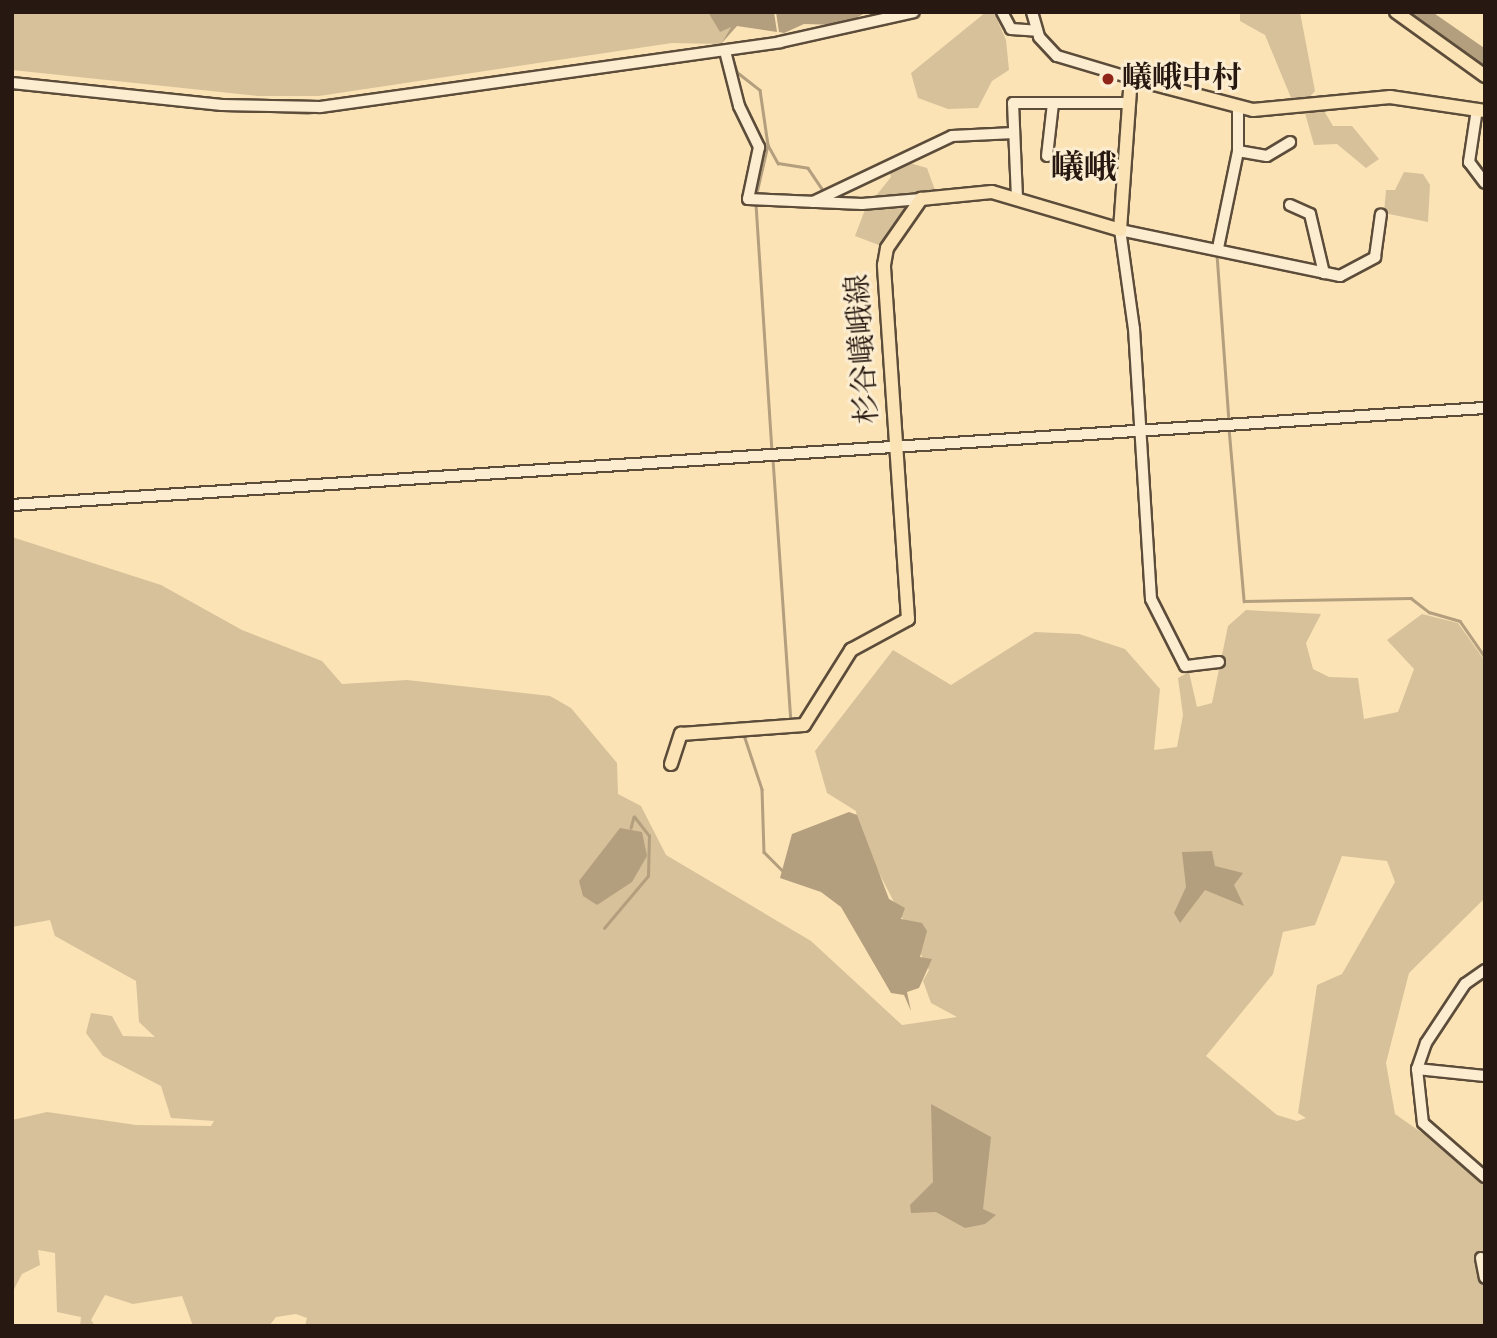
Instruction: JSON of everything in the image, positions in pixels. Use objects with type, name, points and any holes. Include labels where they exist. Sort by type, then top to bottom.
[{"type":"main road","points":[[1396,12],[1485,75]]},
{"type":"main road","points":[[921,199],[975,191],[1017,198],[1120,230],[1127,103],[1131,78],[1238,106],[1301,109],[1390,97],[1481,110]]},
{"type":"main road","name":"杉谷嶬峨線","points":[[671,764],[681,734],[804,724],[851,650],[908,619],[884,256],[921,199]]},
{"type":"street","points":[[12,83],[307,107],[725,51],[915,12]]},
{"type":"street","points":[[1002,12],[1011,29],[1037,31]]},
{"type":"street","points":[[1032,12],[1037,31],[1057,55],[1131,78]]},
{"type":"street","points":[[725,51],[739,106],[760,147],[748,199],[812,203],[921,199]]},
{"type":"street","points":[[1017,198],[1013,103],[1127,103]]},
{"type":"street","points":[[1047,156],[1053,103]]},
{"type":"street","points":[[1218,248],[1238,151],[1238,106]]},
{"type":"street","points":[[1481,110],[1468,153],[1485,183]]},
{"type":"street","points":[[812,203],[952,136],[1014,133]]},
{"type":"street","points":[[1238,151],[1266,156],[1290,142]]},
{"type":"street","points":[[1290,205],[1310,214],[1324,273]]},
{"type":"street","points":[[1219,662],[1185,666],[1154,608],[1120,230],[1218,248],[1340,276],[1365,268],[1378,249],[1381,214]]},
{"type":"street","points":[[12,505],[1485,408]]},
{"type":"street","points":[[1484,1173],[1423,1123],[1418,1069],[1426,1043],[1465,984],[1485,970]]},
{"type":"street","points":[[1418,1069],[1485,1076]]},
{"type":"street","points":[[1481,1258],[1485,1278]]},
{"type":"shaded area","points":[[12,12],[708,12],[722,28],[731,27],[721,44],[672,43],[319,96],[258,96],[12,70]]},
{"type":"shaded area","points":[[708,12],[774,12],[777,32],[737,26],[721,44],[731,27],[720,32]]},
{"type":"shaded area","points":[[776,12],[867,12],[843,25],[804,24],[784,33],[779,32]]},
{"type":"shaded area","points":[[986,12],[994,12],[1006,40],[1009,70],[992,81],[978,108],[948,109],[918,98],[911,73]]},
{"type":"shaded area","points":[[1240,12],[1300,12],[1315,91],[1302,105],[1294,105],[1265,35],[1240,21]]},
{"type":"shaded area","points":[[1323,109],[1333,126],[1352,126],[1379,159],[1366,168],[1337,144],[1314,145],[1305,113]]},
{"type":"shaded area","points":[[906,162],[927,168],[935,190],[875,197],[891,177],[889,169]]},
{"type":"shaded area","points":[[1404,172],[1423,174],[1430,185],[1428,222],[1384,213],[1386,190],[1395,190]]},
{"type":"shaded area","points":[[912,204],[884,247],[855,236],[866,207]]},
{"type":"shaded area","points":[[12,537],[161,585],[242,630],[322,661],[342,684],[407,680],[550,696],[571,708],[617,763],[618,794],[641,806],[666,855],[811,941],[902,1025],[957,1017],[931,1003],[923,981],[929,970],[859,834],[856,811],[827,793],[815,751],[893,650],[951,685],[1035,632],[1079,634],[1125,649],[1160,689],[1154,750],[1177,747],[1183,715],[1178,678],[1189,672],[1197,707],[1212,703],[1228,626],[1246,610],[1321,614],[1306,643],[1313,669],[1329,677],[1358,678],[1364,719],[1398,712],[1414,669],[1387,640],[1422,614],[1458,623],[1485,661],[1485,898],[1409,973],[1386,1063],[1395,1114],[1485,1177],[1485,1326],[305,1326],[307,1318],[296,1314],[276,1317],[269,1326],[193,1326],[182,1296],[133,1304],[105,1295],[91,1320],[95,1326],[80,1326],[81,1317],[57,1312],[55,1253],[38,1250],[40,1265],[22,1274],[12,1293],[12,1120],[47,1112],[136,1125],[211,1126],[214,1121],[171,1118],[161,1086],[103,1056],[86,1033],[91,1013],[112,1016],[123,1036],[155,1037],[139,1022],[136,981],[55,936],[50,920],[12,927]],"holes":[[[1342,856],[1387,861],[1395,882],[1342,974],[1317,985],[1298,1113],[1306,1118],[1297,1121],[1277,1115],[1206,1056],[1273,974],[1283,932],[1315,925]]]},
{"type":"shaded area","points":[[849,812],[857,815],[889,899],[905,908],[901,919],[922,923],[927,931],[920,957],[932,959],[919,988],[907,992],[911,1011],[904,995],[891,993],[841,907],[821,892],[780,878],[792,834]]},
{"type":"shaded area","points":[[620,828],[642,832],[647,856],[632,882],[597,905],[583,896],[579,881]]},
{"type":"shaded area","points":[[1212,851],[1215,866],[1243,873],[1234,885],[1244,906],[1205,890],[1180,923],[1174,913],[1186,887],[1182,852]]},
{"type":"shaded area","points":[[931,1104],[991,1137],[983,1209],[996,1215],[985,1224],[965,1228],[936,1212],[911,1213],[910,1205],[933,1182]]},
{"type":"waterway","points":[[1420,12],[1485,57]]},
{"type":"waterway","points":[[731,53],[737,72],[760,90],[768,145],[756,197]]},
{"type":"waterway","points":[[124,100],[307,113],[708,57]]},
{"type":"waterway","points":[[12,90],[38,90]]},
{"type":"waterway","points":[[768,145],[778,163],[808,168],[825,193]]},
{"type":"waterway","points":[[955,190],[990,186]]},
{"type":"waterway","points":[[858,199],[872,198]]},
{"type":"waterway","points":[[756,204],[772,452]]},
{"type":"waterway","points":[[1124,225],[1213,245]]},
{"type":"waterway","points":[[1217,254],[1229,422]]},
{"type":"waterway","points":[[1229,428],[1244,601],[1411,598],[1429,612],[1460,621],[1485,657]]},
{"type":"waterway","points":[[773,459],[791,721]]},
{"type":"waterway","points":[[744,735],[762,789],[764,852],[782,870]]},
{"type":"waterway","points":[[604,928],[648,876],[649,836],[634,817],[631,828]]},
{"type":"place","name":"嶬峨中村","points":[[1108,79]]},
{"type":"district","name":"嶬峨","points":[[1084,169]]}]
